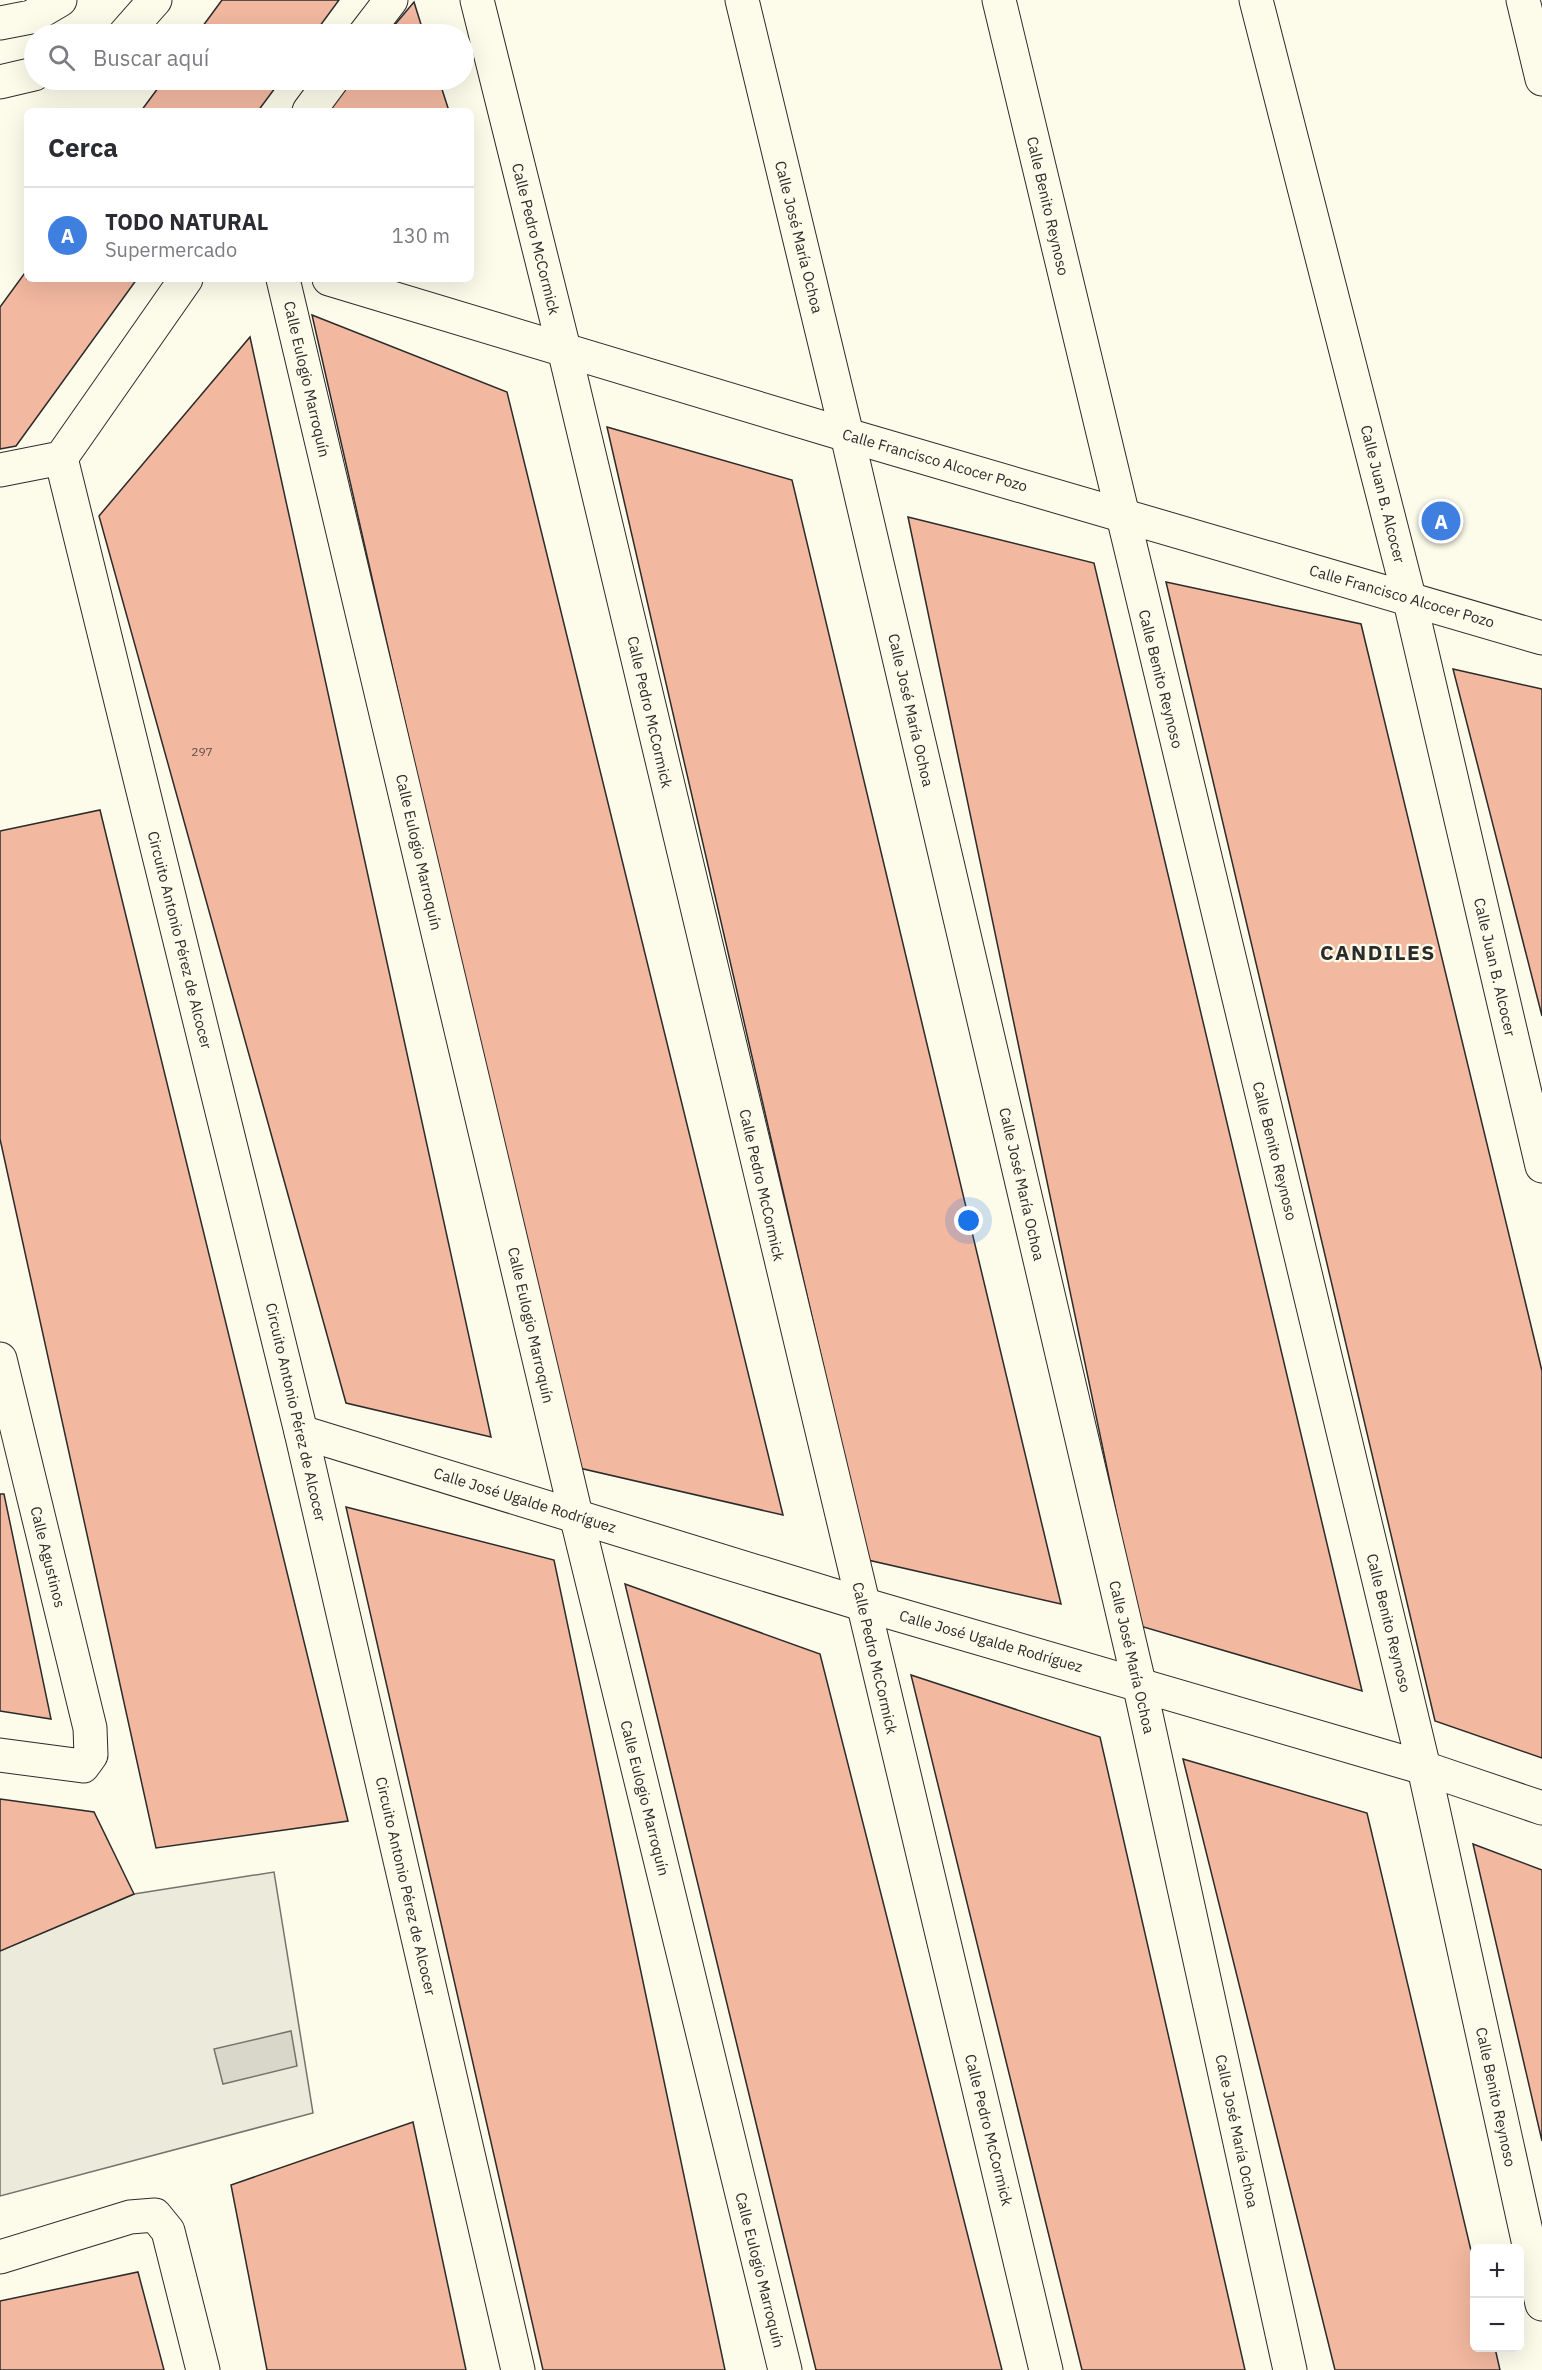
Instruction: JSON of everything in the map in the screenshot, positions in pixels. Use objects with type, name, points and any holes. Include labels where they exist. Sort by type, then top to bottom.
[{"type":"street","points":[[0,23],[31,16],[60,0]]},
{"type":"street","points":[[134,24],[155,0]]},
{"type":"street","points":[[373,24],[391,0]]},
{"type":"street","name":"Calle Pedro McCormick","points":[[477,0],[564,349],[1046,2370]]},
{"type":"street","name":"Calle José María Ochoa","points":[[742,0],[847,435],[1139,1683],[1290,2370]]},
{"type":"street","name":"Calle Benito Reynoso","points":[[999,0],[1424,1768],[1542,2304]]},
{"type":"street","name":"Calle Juan B. Alcocer","points":[[1256,0],[1409,597],[1542,1166]]},
{"type":"street","points":[[1523,0],[1542,79]]},
{"type":"street","points":[[0,82],[24,76]]},
{"type":"street","points":[[311,108],[325,90]]},
{"type":"street","points":[[0,470],[61,458],[184,282]]},
{"type":"street","name":"Calle Eulogio Marroquín","points":[[284,282],[576,1515],[784,2370]]},
{"type":"street","name":"Calle Francisco Alcocer Pozo","points":[[339,282],[847,435],[1409,597],[1542,638]]},
{"type":"street","name":"Circuito Antonio Pérez de Alcocer","points":[[61,458],[301,1432],[518,2370]]},
{"type":"street","name":"Calle Agustinos","points":[[0,1359],[14,1469],[90,1728],[91,1755],[84,1766],[0,1755]]},
{"type":"street","name":"Calle José Ugalde Rodríguez","points":[[301,1432],[862,1604],[1424,1768],[1542,1808]]},
{"type":"street","points":[[0,2258],[130,2217],[155,2215],[168,2231],[203,2370]]},
{"type":"shaded area","points":[[274,1872],[313,2113],[0,2196],[0,1951],[134,1894]]},
{"type":"shaded area","points":[[291,2031],[297,2066],[223,2084],[214,2049]]},
{"type":"building","points":[[222,0],[339,0],[321,24],[204,24]]},
{"type":"building","points":[[414,2],[421,24],[395,24]]},
{"type":"building","points":[[157,90],[274,90],[260,108],[143,108]]},
{"type":"building","points":[[341,90],[442,90],[448,108],[326,108]]},
{"type":"building","points":[[24,274],[24,282],[135,282],[16,446],[0,449],[0,307]]},
{"type":"building","points":[[312,315],[507,392],[783,1515],[575,1467]]},
{"type":"building","points":[[250,337],[491,1437],[346,1403],[99,516]]},
{"type":"building","points":[[607,427],[792,480],[1061,1604],[868,1560]]},
{"type":"building","points":[[908,517],[1094,563],[1362,1691],[1140,1626]]},
{"type":"building","points":[[1166,582],[1361,624],[1542,1371],[1542,1758],[1435,1721]]},
{"type":"building","points":[[1453,669],[1542,689],[1542,1016]]},
{"type":"building","points":[[100,810],[348,1821],[156,1848],[0,1139],[0,831]]},
{"type":"building","points":[[0,1494],[4,1494],[51,1719],[0,1711]]},
{"type":"building","points":[[346,1507],[554,1560],[725,2370],[543,2370]]},
{"type":"building","points":[[625,1584],[820,1654],[1002,2370],[816,2370]]},
{"type":"building","points":[[911,1675],[1100,1737],[1245,2370],[1082,2370]]},
{"type":"building","points":[[1183,1759],[1367,1813],[1470,2246],[1470,2352],[1496,2352],[1500,2370],[1335,2370]]},
{"type":"building","points":[[0,1799],[94,1812],[134,1894],[0,1951]]},
{"type":"building","points":[[1473,1844],[1542,1870],[1542,2141]]},
{"type":"building","points":[[413,2122],[466,2370],[267,2370],[231,2185]]},
{"type":"building","points":[[138,2272],[164,2370],[0,2370],[0,2301]]},
{"type":"place","name":"TODO NATURAL","points":[[1441,521]]},
{"type":"district","name":"CANDILES","points":[[1378,952]]}]
